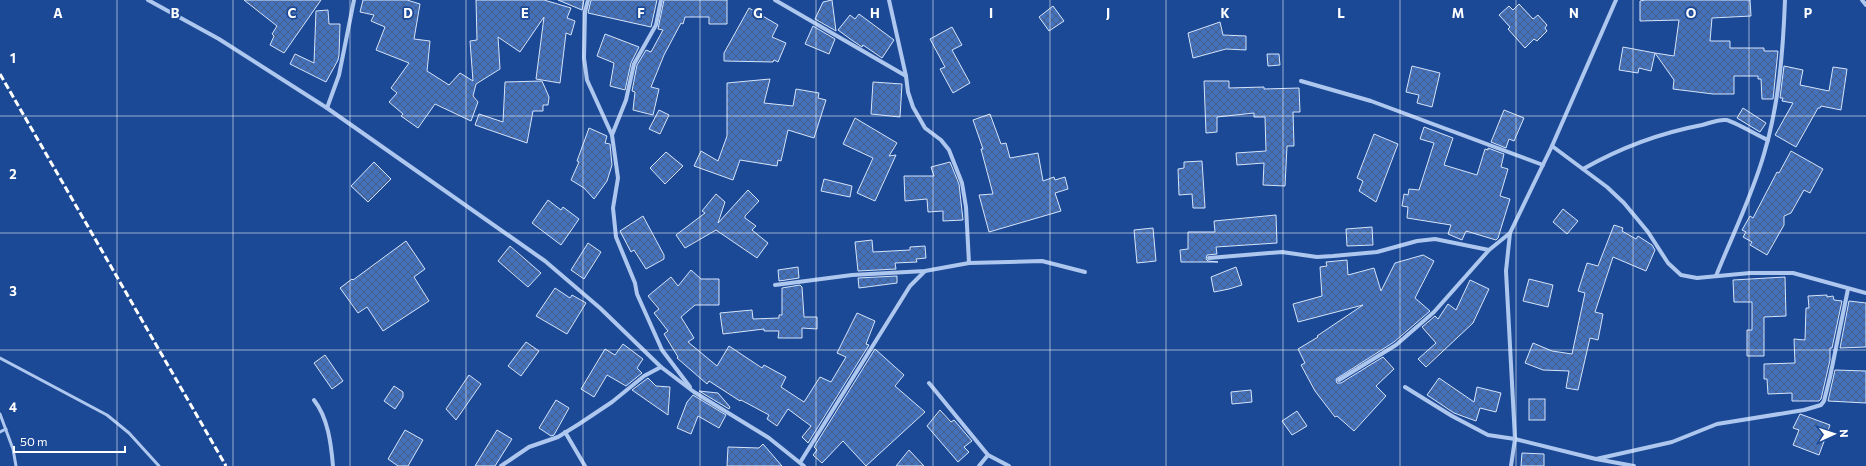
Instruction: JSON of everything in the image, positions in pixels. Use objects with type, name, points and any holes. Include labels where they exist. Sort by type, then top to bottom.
[{"type":"street","points":[[148,0],[219,39],[327,108],[545,261],[600,308],[661,367],[694,392],[769,438],[801,461],[804,466]]},
{"type":"street","points":[[327,108],[339,75],[354,0]]},
{"type":"street","points":[[588,0],[585,12],[584,58],[587,80],[612,135],[618,178],[613,208],[616,237],[635,283],[637,294],[662,350],[694,392]]},
{"type":"street","points":[[612,135],[626,100],[634,64],[656,25],[660,0]]},
{"type":"street","points":[[775,0],[906,76]]},
{"type":"street","points":[[889,0],[906,76],[908,92],[913,107],[925,128],[945,145],[958,169],[966,207],[969,263]]},
{"type":"street","points":[[1512,466],[1515,439],[1506,270],[1510,233],[1552,146],[1616,0]]},
{"type":"street","points":[[1716,276],[1757,175],[1768,140],[1779,84],[1785,0]]},
{"type":"street","points":[[1300,81],[1371,101],[1543,165]]},
{"type":"street","points":[[1583,169],[1610,154],[1628,147],[1685,128],[1720,121],[1733,122],[1768,140]]},
{"type":"street","points":[[1552,146],[1583,169],[1624,203],[1648,232],[1668,263],[1676,272],[1688,277],[1750,273],[1793,273],[1866,294]]},
{"type":"street","points":[[1339,380],[1396,346],[1434,312],[1489,250],[1510,233]]},
{"type":"street","points":[[1209,258],[1282,252],[1317,257],[1333,256],[1376,252],[1417,241],[1435,239],[1489,250]]},
{"type":"street","points":[[775,285],[844,276],[925,271],[938,267],[969,263],[1042,262],[1085,272]]},
{"type":"street","points":[[801,461],[910,286],[925,271]]},
{"type":"street","points":[[1596,459],[1672,442],[1717,424],[1804,410],[1821,405],[1824,401],[1848,289]]},
{"type":"street","points":[[500,466],[529,447],[566,432],[612,402],[644,376],[661,367]]},
{"type":"street","points":[[929,383],[988,455],[1010,466]]},
{"type":"street","points":[[1405,387],[1452,416],[1488,435],[1515,439],[1533,445],[1634,466]]},
{"type":"street","points":[[314,400],[321,409],[329,437],[333,466]]},
{"type":"street","points":[[566,432],[585,466]]},
{"type":"street","points":[[979,466],[988,455]]},
{"type":"lane","points":[[0,358],[106,415],[129,433],[159,466]]},
{"type":"lane","points":[[0,414],[13,449],[16,466]]},
{"type":"lane","points":[[0,432],[6,429]]},
{"type":"building","points":[[244,0],[321,0],[284,53],[270,45],[274,36],[272,34],[277,26]]},
{"type":"building","points":[[363,0],[407,0],[420,4],[414,39],[430,41],[427,71],[449,85],[460,73],[473,81],[470,41],[477,40],[476,0],[544,0],[571,8],[567,18],[575,21],[571,35],[566,33],[560,83],[536,79],[544,17],[520,52],[498,37],[500,69],[476,84],[473,96],[478,102],[471,121],[435,104],[418,128],[401,116],[403,114],[389,102],[397,93],[391,88],[409,63],[376,50],[385,27],[371,21],[374,15],[360,12]]},
{"type":"building","points":[[558,0],[584,0],[582,10]]},
{"type":"building","points":[[591,0],[657,0],[651,27],[588,13]]},
{"type":"building","points":[[664,0],[727,0],[727,24],[709,24],[709,17],[685,17],[683,24],[681,23],[664,55],[651,87],[659,89],[653,115],[633,110],[635,92],[632,91],[637,65],[646,50],[651,52],[663,30],[658,29]]},
{"type":"building","points":[[832,0],[836,31],[815,19],[823,2]]},
{"type":"building","points":[[1750,0],[1751,16],[1712,18],[1710,41],[1730,41],[1730,48],[1764,48],[1764,51],[1778,51],[1773,99],[1762,99],[1761,79],[1758,79],[1758,76],[1734,76],[1734,94],[1713,94],[1673,89],[1674,80],[1655,53],[1674,56],[1679,20],[1640,21],[1640,1]]},
{"type":"building","points":[[1519,4],[1533,19],[1538,15],[1547,25],[1545,28],[1547,31],[1537,41],[1534,39],[1525,48],[1508,29],[1510,27],[1499,15],[1509,6],[1513,10]]},
{"type":"building","points":[[1053,6],[1064,21],[1049,31],[1039,17]]},
{"type":"building","points":[[749,8],[778,25],[772,37],[786,43],[778,62],[774,60],[773,62],[724,61],[724,53]]},
{"type":"building","points":[[328,10],[329,24],[340,24],[338,60],[326,82],[290,64],[295,54],[314,63],[316,11]]},
{"type":"building","points":[[859,14],[894,40],[882,58],[863,45],[862,47],[838,30],[850,15],[855,19]]},
{"type":"building","points":[[1220,22],[1223,35],[1246,36],[1246,50],[1226,49],[1193,58],[1188,33]]},
{"type":"building","points":[[813,26],[835,39],[829,54],[805,44]]},
{"type":"building","points":[[952,27],[962,45],[952,50],[970,83],[953,93],[940,69],[945,67],[930,39]]},
{"type":"building","points":[[605,34],[639,47],[631,63],[625,90],[610,86],[614,63],[597,56]]},
{"type":"building","points":[[1623,47],[1655,53],[1651,71],[1639,68],[1638,73],[1619,70]]},
{"type":"building","points":[[1267,54],[1279,54],[1280,65],[1268,66]]},
{"type":"building","points":[[1412,66],[1440,73],[1432,107],[1417,103],[1419,95],[1406,92]]},
{"type":"building","points":[[1784,66],[1803,70],[1800,85],[1829,91],[1833,67],[1847,69],[1841,110],[1821,106],[1818,108],[1796,147],[1775,135],[1793,103],[1782,101],[1783,98],[1780,98]]},
{"type":"building","points":[[770,79],[764,103],[793,106],[796,89],[819,93],[818,98],[826,100],[814,138],[788,130],[781,161],[778,160],[777,166],[740,160],[733,180],[694,166],[701,151],[718,161],[727,136],[727,83]]},
{"type":"building","points":[[542,81],[549,97],[548,105],[543,105],[543,111],[533,111],[527,143],[475,125],[479,114],[503,122],[505,82]]},
{"type":"building","points":[[1204,81],[1229,81],[1229,88],[1299,88],[1300,112],[1293,112],[1294,146],[1287,146],[1285,186],[1263,185],[1264,163],[1237,165],[1236,153],[1266,151],[1265,117],[1254,117],[1254,113],[1217,117],[1217,132],[1206,133]]},
{"type":"building","points":[[873,82],[902,84],[900,117],[871,114]]},
{"type":"building","points":[[1743,108],[1766,123],[1760,132],[1737,118]]},
{"type":"building","points":[[659,110],[669,115],[660,134],[649,129]]},
{"type":"building","points":[[1504,110],[1524,118],[1514,141],[1509,139],[1506,148],[1491,142]]},
{"type":"building","points":[[990,114],[1001,144],[1006,143],[1010,158],[1038,153],[1043,181],[1054,177],[1055,180],[1065,177],[1068,189],[1055,193],[1061,211],[989,232],[979,195],[993,194],[981,149],[983,149],[973,120]]},
{"type":"building","points":[[855,118],[897,143],[889,156],[896,155],[875,201],[857,193],[873,158],[843,144]]},
{"type":"building","points":[[1424,127],[1453,138],[1444,165],[1477,175],[1485,149],[1488,150],[1488,148],[1504,154],[1501,167],[1508,169],[1500,196],[1510,199],[1498,238],[1496,240],[1466,231],[1462,240],[1448,234],[1451,225],[1407,218],[1408,207],[1402,206],[1404,194],[1408,195],[1409,189],[1419,190],[1434,143],[1420,139]]},
{"type":"building","points":[[589,128],[607,136],[605,143],[610,144],[612,165],[607,181],[594,199],[584,188],[571,180],[579,162],[577,161]]},
{"type":"building","points":[[1374,134],[1398,144],[1376,202],[1359,191],[1363,181],[1357,178]]},
{"type":"building","points":[[1791,151],[1823,169],[1810,193],[1804,190],[1791,213],[1784,216],[1784,225],[1767,255],[1750,245],[1752,242],[1743,237],[1746,232],[1742,230],[1750,216],[1753,218],[1777,172],[1779,173]]},
{"type":"building","points":[[666,152],[683,166],[665,184],[650,168]]},
{"type":"building","points":[[1202,161],[1205,208],[1193,208],[1192,194],[1179,195],[1178,169],[1184,168],[1184,162]]},
{"type":"building","points":[[374,162],[391,179],[368,202],[351,186]]},
{"type":"building","points":[[950,162],[959,184],[963,220],[943,221],[943,211],[928,212],[927,199],[905,201],[904,176],[934,176],[931,167]]},
{"type":"building","points":[[824,179],[852,186],[850,197],[821,191]]},
{"type":"building","points":[[748,190],[759,201],[745,216],[745,218],[756,226],[752,230],[768,243],[757,258],[716,230],[685,248],[676,235],[705,213],[702,211],[716,194],[725,202],[718,223]]},
{"type":"building","points":[[548,200],[561,210],[563,207],[579,219],[561,245],[532,223]]},
{"type":"building","points":[[1563,209],[1578,221],[1567,234],[1553,222]]},
{"type":"building","points":[[1276,215],[1277,243],[1216,247],[1217,254],[1207,255],[1206,259],[1208,261],[1218,262],[1181,262],[1180,250],[1188,249],[1188,232],[1215,232],[1214,221]]},
{"type":"building","points":[[643,216],[664,255],[664,259],[646,269],[634,250],[631,252],[620,231]]},
{"type":"building","points":[[1614,225],[1623,228],[1622,231],[1636,239],[1638,236],[1652,245],[1655,250],[1646,271],[1613,257],[1595,312],[1603,314],[1598,340],[1590,338],[1578,390],[1566,388],[1569,371],[1543,370],[1525,363],[1533,343],[1552,351],[1572,354],[1585,293],[1578,291],[1587,263],[1598,266]]},
{"type":"building","points":[[1372,227],[1373,245],[1347,246],[1346,229]]},
{"type":"building","points":[[1153,228],[1156,261],[1137,263],[1134,230]]},
{"type":"building","points":[[872,240],[873,252],[910,250],[910,247],[925,246],[926,258],[916,259],[917,262],[895,263],[896,269],[858,271],[855,242]]},
{"type":"building","points":[[406,241],[425,269],[414,277],[429,301],[383,331],[367,307],[358,313],[340,288]]},
{"type":"building","points":[[588,243],[601,252],[584,279],[571,270]]},
{"type":"building","points":[[510,246],[541,273],[528,287],[498,261]]},
{"type":"building","points":[[1423,255],[1434,261],[1415,298],[1430,311],[1394,342],[1336,379],[1337,383],[1341,383],[1383,357],[1394,369],[1376,386],[1386,396],[1354,431],[1337,416],[1335,417],[1315,391],[1301,365],[1305,363],[1298,349],[1318,337],[1317,336],[1363,305],[1298,322],[1293,304],[1322,296],[1320,267],[1327,266],[1326,262],[1347,260],[1348,275],[1374,268],[1381,291],[1395,263]]},
{"type":"building","points":[[798,267],[799,278],[779,281],[778,270]]},
{"type":"building","points":[[1236,267],[1242,285],[1214,292],[1211,277]]},
{"type":"building","points":[[691,270],[701,279],[719,279],[719,305],[695,305],[681,317],[694,338],[688,342],[717,366],[729,346],[762,368],[764,365],[786,377],[781,387],[804,402],[820,377],[831,382],[846,357],[837,353],[857,313],[875,321],[866,344],[869,345],[808,443],[802,437],[811,426],[788,409],[777,426],[767,419],[769,415],[741,400],[740,401],[709,381],[707,384],[677,358],[678,357],[664,334],[668,331],[654,313],[659,309],[648,296],[671,277],[678,286]]},
{"type":"building","points":[[897,276],[897,283],[859,288],[858,278]]},
{"type":"building","points":[[1785,277],[1786,316],[1764,317],[1764,356],[1747,356],[1747,330],[1752,330],[1752,302],[1734,302],[1733,280]]},
{"type":"building","points":[[1529,279],[1553,285],[1548,307],[1523,301]]},
{"type":"building","points":[[1470,280],[1489,289],[1473,323],[1426,367],[1418,359],[1436,343],[1422,327],[1435,316],[1438,319],[1448,304],[1456,310]]},
{"type":"building","points":[[800,285],[802,287],[804,317],[817,317],[817,329],[802,328],[802,338],[778,338],[779,331],[764,331],[764,329],[723,334],[720,313],[752,310],[753,319],[779,318],[779,315],[782,315],[782,288]]},
{"type":"building","points":[[555,288],[570,298],[572,295],[586,303],[567,334],[536,316]]},
{"type":"building","points":[[1827,295],[1827,297],[1833,296],[1834,300],[1842,301],[1832,348],[1830,348],[1830,360],[1821,399],[1819,401],[1792,401],[1792,393],[1768,394],[1767,379],[1764,379],[1764,364],[1795,363],[1794,339],[1805,340],[1806,308],[1809,308],[1808,296]]},
{"type":"building","points":[[1849,301],[1866,303],[1866,347],[1840,348]]},
{"type":"building","points":[[526,342],[539,351],[521,376],[508,366]]},
{"type":"building","points":[[623,344],[643,359],[637,368],[642,373],[626,386],[607,375],[594,397],[581,389],[605,349],[615,355]]},
{"type":"building","points":[[875,349],[904,375],[895,386],[925,412],[866,466],[843,441],[822,463],[813,455],[817,450],[814,447]]},
{"type":"building","points":[[325,355],[343,381],[332,389],[314,363]]},
{"type":"building","points":[[1835,370],[1866,371],[1866,403],[1828,401]]},
{"type":"building","points":[[469,375],[481,384],[456,420],[446,409]]},
{"type":"building","points":[[648,378],[656,386],[670,387],[668,415],[632,390]]},
{"type":"building","points":[[1439,378],[1474,402],[1477,387],[1501,393],[1496,412],[1480,408],[1476,421],[1454,413],[1427,395]]},
{"type":"building","points":[[394,386],[403,392],[403,397],[395,409],[384,401]]},
{"type":"building","points":[[1251,390],[1252,402],[1232,404],[1231,392]]},
{"type":"building","points":[[699,391],[718,393],[730,407],[729,409]]},
{"type":"building","points":[[693,395],[726,415],[719,428],[698,416],[691,434],[677,428],[687,402]]},
{"type":"building","points":[[1529,399],[1545,399],[1545,420],[1529,420]]},
{"type":"building","points":[[556,400],[569,408],[554,435],[551,436],[539,428]]},
{"type":"building","points":[[940,410],[951,422],[954,420],[972,441],[964,447],[969,452],[958,462],[927,426]]},
{"type":"building","points":[[1297,411],[1307,426],[1292,435],[1282,421]]},
{"type":"building","points":[[1800,414],[1830,425],[1819,455],[1793,445],[1799,430],[1793,428]]},
{"type":"building","points":[[405,430],[423,440],[408,466],[398,466],[388,459]]},
{"type":"building","points":[[497,430],[512,439],[495,466],[475,466]]},
{"type":"building","points":[[763,444],[782,466],[727,466],[728,447],[759,448]]},
{"type":"building","points":[[909,450],[924,466],[896,466]]},
{"type":"building","points":[[1522,453],[1544,454],[1544,466],[1521,466]]},
{"type":"railway","points":[[0,74],[226,466]]}]
